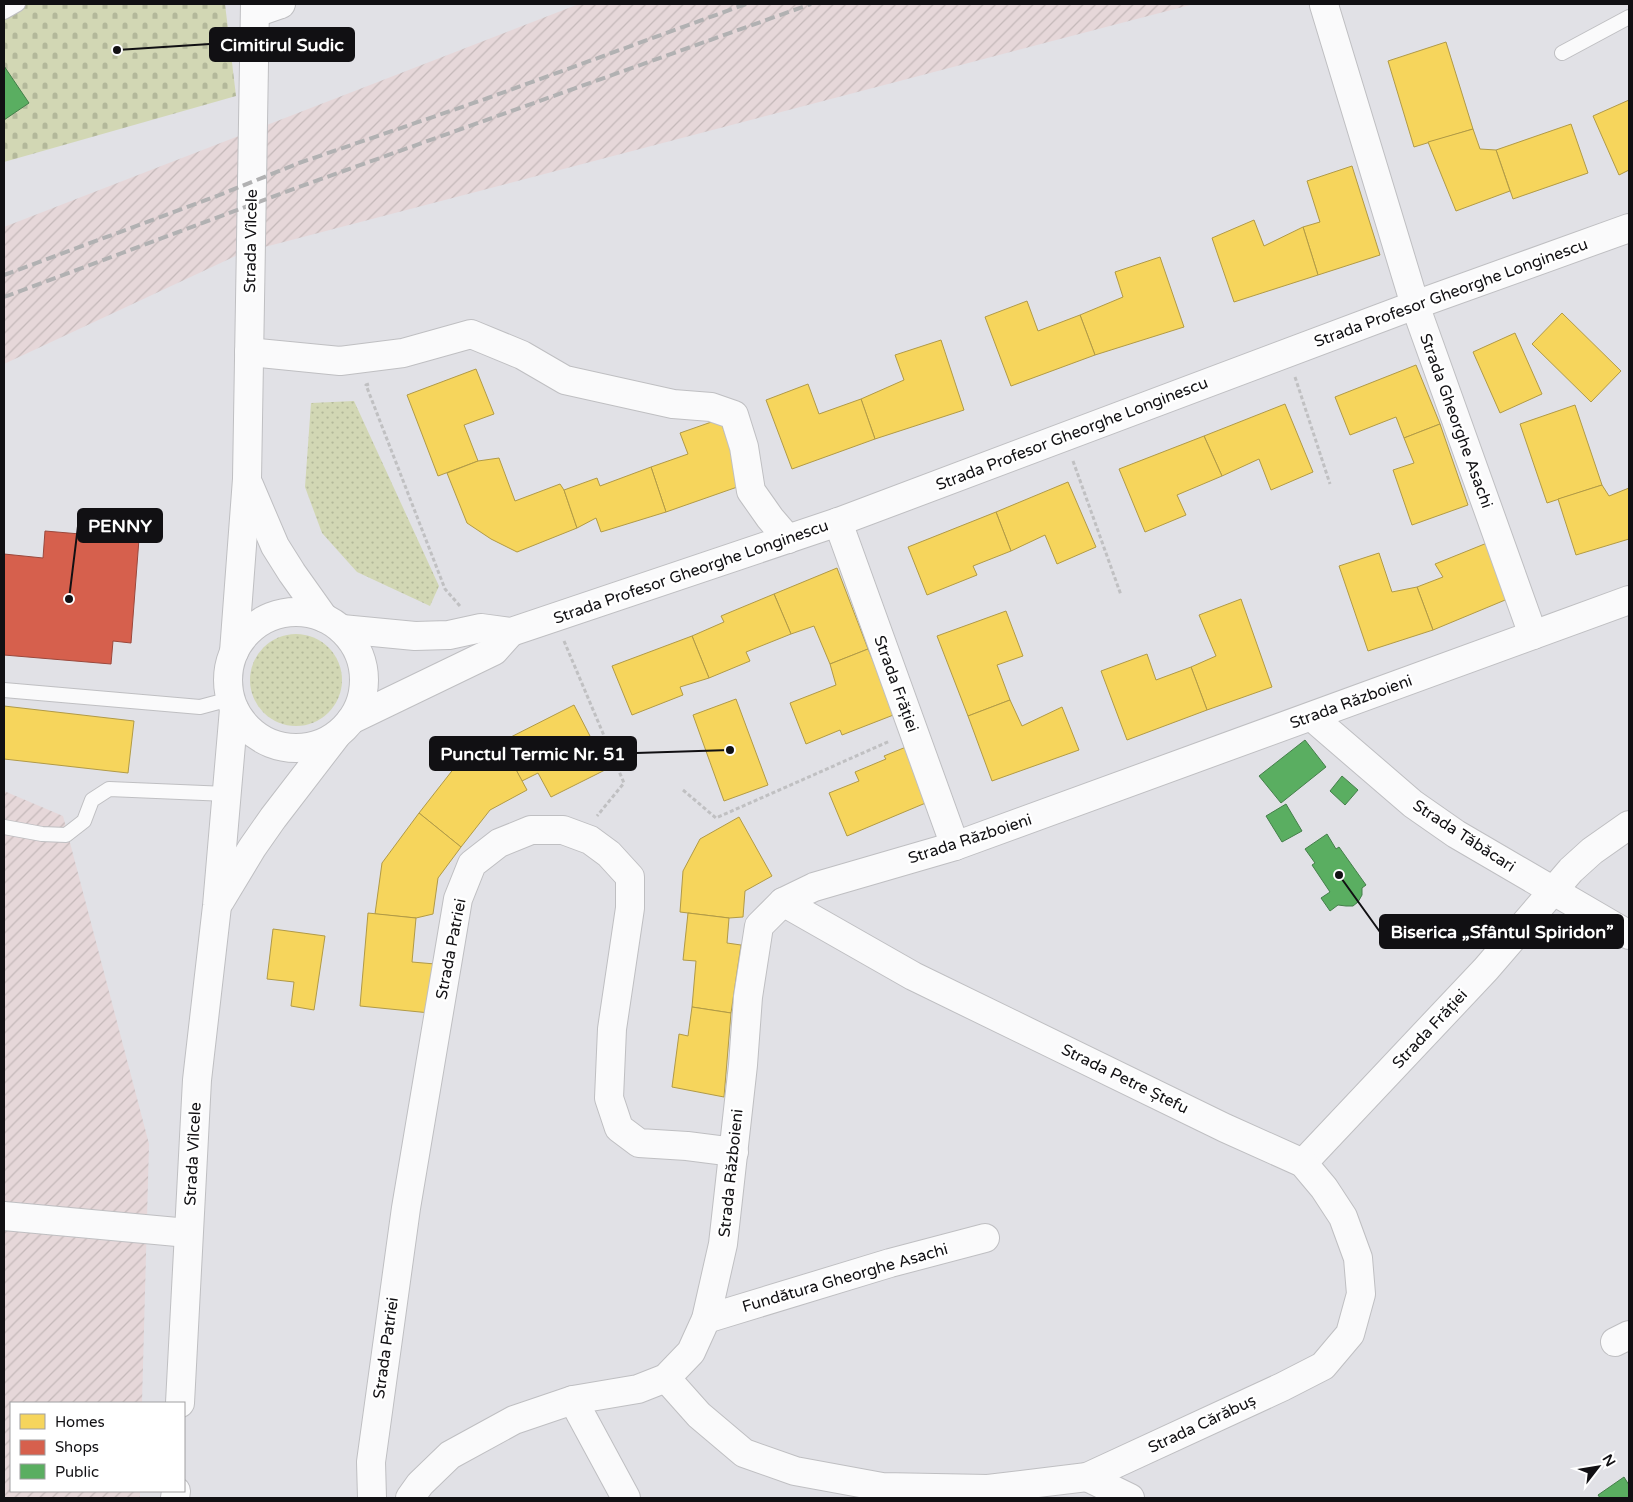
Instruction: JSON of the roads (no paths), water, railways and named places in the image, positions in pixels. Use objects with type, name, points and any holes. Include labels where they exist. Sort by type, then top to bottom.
[{"type":"street","points":[[255,9],[281,4]]},
{"type":"street","name":"Strada Gheorghe Asachi","points":[[1325,4],[1415,305],[1533,635]]},
{"type":"street","name":"Strada Vîlcele","points":[[234,652],[247,478],[255,9]]},
{"type":"street","name":"Strada Profesor Gheorghe Longinescu","points":[[333,623],[415,636],[449,635],[481,628],[511,632],[838,522],[1415,305],[1627,234]]},
{"type":"street","points":[[249,352],[340,361],[403,353],[471,334],[522,355],[565,380],[673,404],[711,407],[734,415],[744,447],[751,491],[770,518],[788,538]]},
{"type":"street","name":"Strada Vîlcele","points":[[247,478],[275,546],[292,573],[333,623]]},
{"type":"street","name":"Strada Frăției","points":[[838,522],[955,846]]},
{"type":"street","name":"Strada Războieni","points":[[666,1378],[691,1352],[706,1319],[723,1244],[734,1152],[748,997],[759,926],[782,902],[814,887],[955,846],[1629,600]]},
{"type":"street","points":[[344,728],[360,703],[364,683],[362,663],[354,645],[333,623],[303,612],[282,613],[262,620],[246,634],[234,652],[229,667],[228,683],[232,704],[246,726],[261,738],[280,746],[299,748],[319,744],[344,728],[494,651],[511,632]]},
{"type":"street","name":"Strada Vîlcele","points":[[180,1402],[197,1080],[217,906],[227,794],[232,704]]},
{"type":"street","name":"Strada Tăbăcari","points":[[1312,717],[1412,804],[1456,834],[1629,935]]},
{"type":"street","name":"Strada Vîlcele","points":[[217,906],[252,848],[273,818],[344,728]]},
{"type":"street","name":"Strada Frăției","points":[[1302,1163],[1486,969],[1571,870],[1592,851],[1629,825]]},
{"type":"street","name":"Strada Patriei","points":[[372,1498],[371,1462],[406,1208],[458,899],[472,864],[499,843],[531,830],[562,830],[582,836],[610,854],[630,877],[630,908],[612,1029],[611,1049],[609,1098],[618,1128],[639,1143],[687,1146],[734,1152]]},
{"type":"street","name":"Strada Petre Ștefu","points":[[782,902],[913,976],[1225,1128],[1302,1163],[1324,1188],[1343,1218],[1358,1258],[1361,1294],[1350,1334]]},
{"type":"street","points":[[4,1216],[188,1232]]},
{"type":"street","name":"Fundătura Gheorghe Asachi","points":[[706,1319],[890,1263],[986,1238]]},
{"type":"street","name":"Strada Cărăbuș","points":[[666,1378],[699,1415],[744,1453],[795,1471],[891,1488],[988,1489],[1087,1477],[1282,1387],[1323,1366],[1350,1334]]},
{"type":"street","points":[[410,1498],[420,1484],[450,1455],[514,1420],[573,1400],[638,1389],[666,1378]]},
{"type":"street","points":[[573,1400],[626,1498]]},
{"type":"street","points":[[1087,1477],[1130,1498]]},
{"type":"lane","points":[[4,12],[18,4]]},
{"type":"lane","points":[[1562,54],[1629,17]]},
{"type":"lane","points":[[4,690],[200,707],[232,704]]},
{"type":"lane","points":[[4,827],[42,834],[66,835],[84,821],[92,800],[109,789],[227,794]]},
{"type":"railway","points":[[4,275],[217,196],[299,163],[488,98],[746,4]]},
{"type":"railway","points":[[4,297],[296,188],[811,4]]},
{"type":"place","name":"Cimitirul Sudic","points":[[117,50]]},
{"type":"place","name":"PENNY","points":[[69,599]]},
{"type":"place","name":"Punctul Termic Nr. 51","points":[[730,750]]},
{"type":"place","name":"Biserica „Sfântul Spiridon”","points":[[1339,875]]}]
